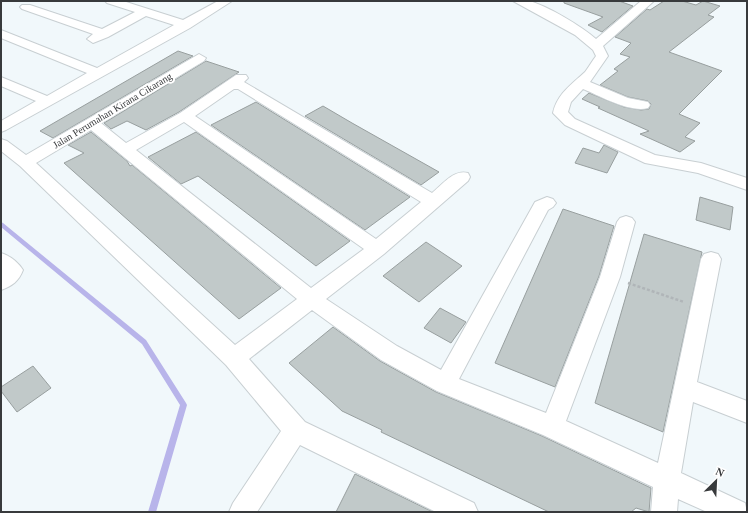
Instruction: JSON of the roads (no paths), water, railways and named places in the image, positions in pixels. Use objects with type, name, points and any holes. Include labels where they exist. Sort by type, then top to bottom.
[{"type":"street","points":[[111,1],[186,25]]},
{"type":"street","points":[[519,1],[554,16],[600,49],[602,56],[567,99],[560,110],[560,113],[570,122],[651,159],[701,168],[747,184]]},
{"type":"street","points":[[596,45],[648,1]]},
{"type":"street","points":[[1,128],[186,25],[221,2]]},
{"type":"street","points":[[26,7],[104,34]]},
{"type":"street","points":[[89,41],[145,12]]},
{"type":"street","points":[[1,34],[99,73]]},
{"type":"street","name":"Jalan Perumahan Kirana Cikarang","points":[[26,162],[199,58]]},
{"type":"street","points":[[127,149],[185,116],[248,74]]},
{"type":"street","points":[[1,81],[47,102]]},
{"type":"street","points":[[581,83],[624,101],[643,105]]},
{"type":"street","points":[[231,84],[242,86],[433,202]]},
{"type":"street","points":[[185,116],[378,249]]},
{"type":"street","points":[[92,123],[127,149],[311,299],[383,350],[445,384],[552,427],[667,482],[736,512]]},
{"type":"street","points":[[1,144],[26,162],[234,358],[296,430],[465,512]]},
{"type":"street","points":[[234,358],[378,249],[462,177]]},
{"type":"street","points":[[445,384],[541,206],[547,203]]},
{"type":"street","points":[[552,427],[610,278],[626,222]]},
{"type":"street","points":[[664,512],[667,482],[684,388],[711,259]]},
{"type":"street","points":[[684,388],[747,412]]},
{"type":"street","points":[[242,512],[296,430]]},
{"type":"waterway","points":[[1,224],[144,342],[184,405],[152,512]]}]
